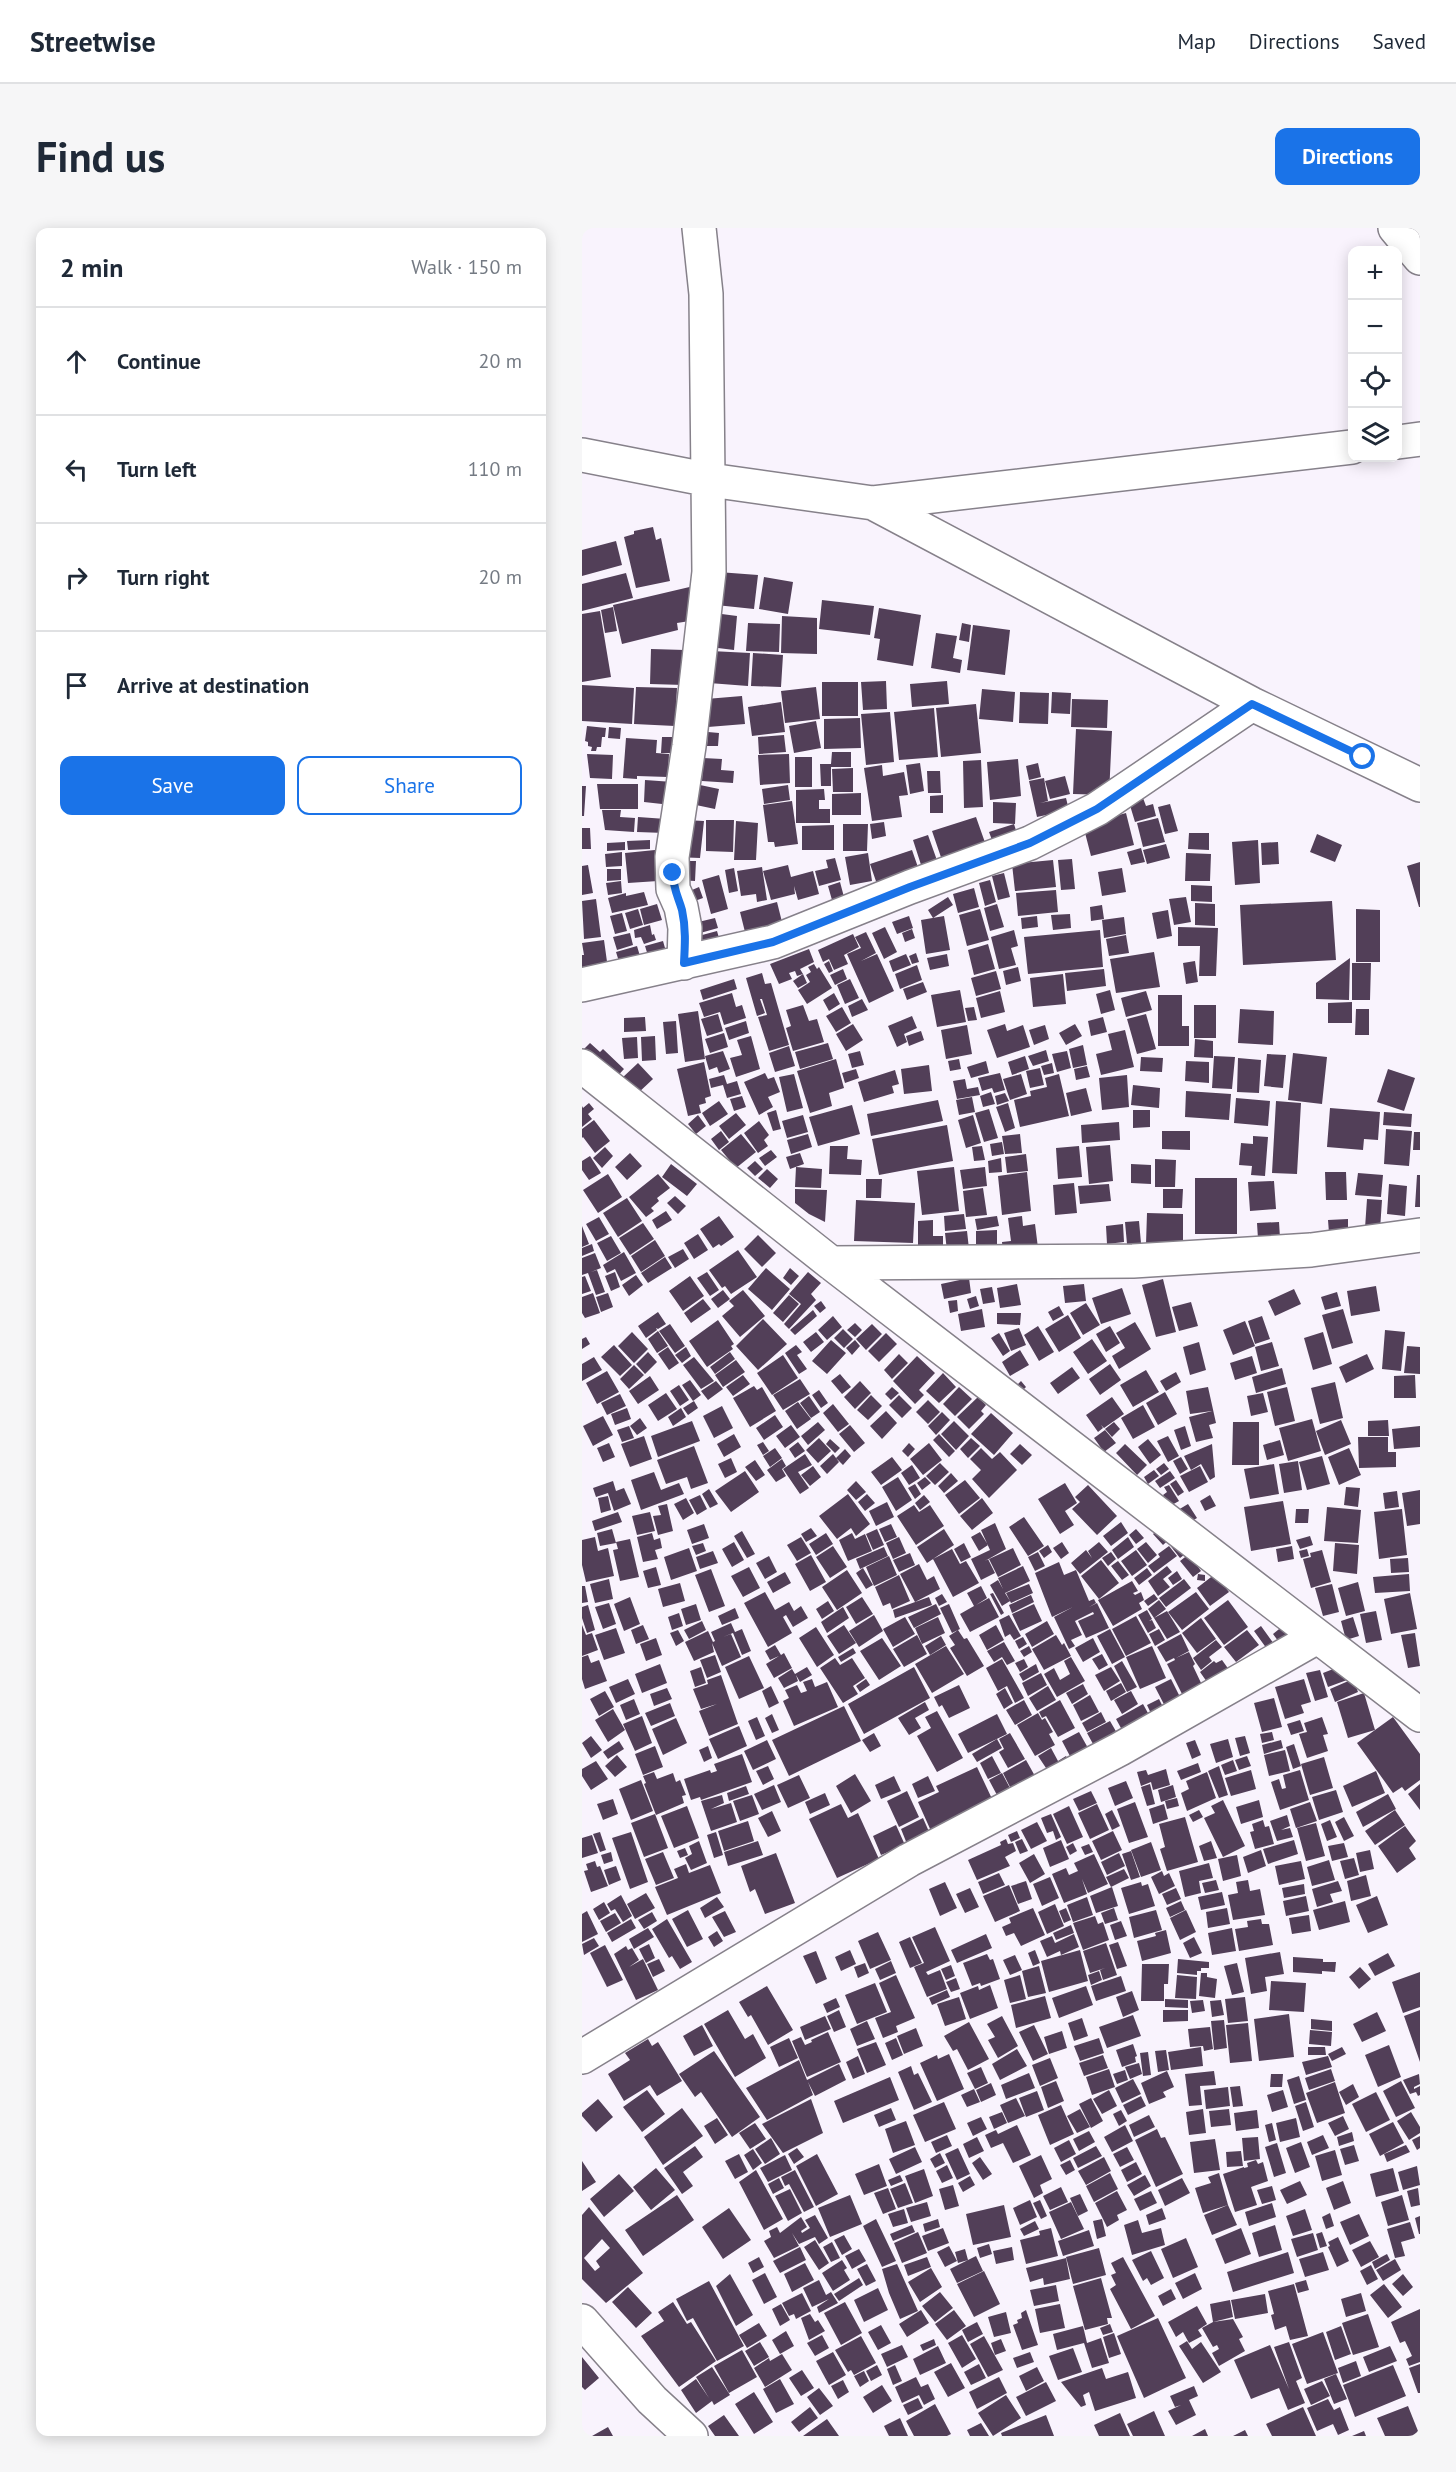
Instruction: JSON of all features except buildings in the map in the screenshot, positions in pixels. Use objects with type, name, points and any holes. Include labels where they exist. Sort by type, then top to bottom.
[{"type":"street","points":[[684,963],[685,928],[681,907],[673,889],[672,857],[689,746],[710,572],[706,294],[699,228]]},
{"type":"street","points":[[1395,228],[1420,258]]},
{"type":"street","points":[[1402,442],[1420,440]]},
{"type":"street","points":[[582,455],[710,480],[873,503],[1348,448]]},
{"type":"street","points":[[873,503],[1252,704],[1420,785]]},
{"type":"street","points":[[582,985],[773,942],[910,887],[1030,843],[1097,809],[1252,704]]},
{"type":"street","points":[[582,1065],[831,1263],[1420,1716]]},
{"type":"street","points":[[831,1263],[1133,1261],[1311,1250],[1420,1235]]},
{"type":"street","points":[[582,2057],[909,1860],[1120,1749],[1317,1637]]},
{"type":"street","points":[[582,2321],[652,2400],[691,2436]]},
{"type":"route","points":[[673,873],[673,889],[681,907],[685,928],[684,963],[773,942],[910,887],[1030,843],[1097,809],[1252,704],[1363,757]]}]
